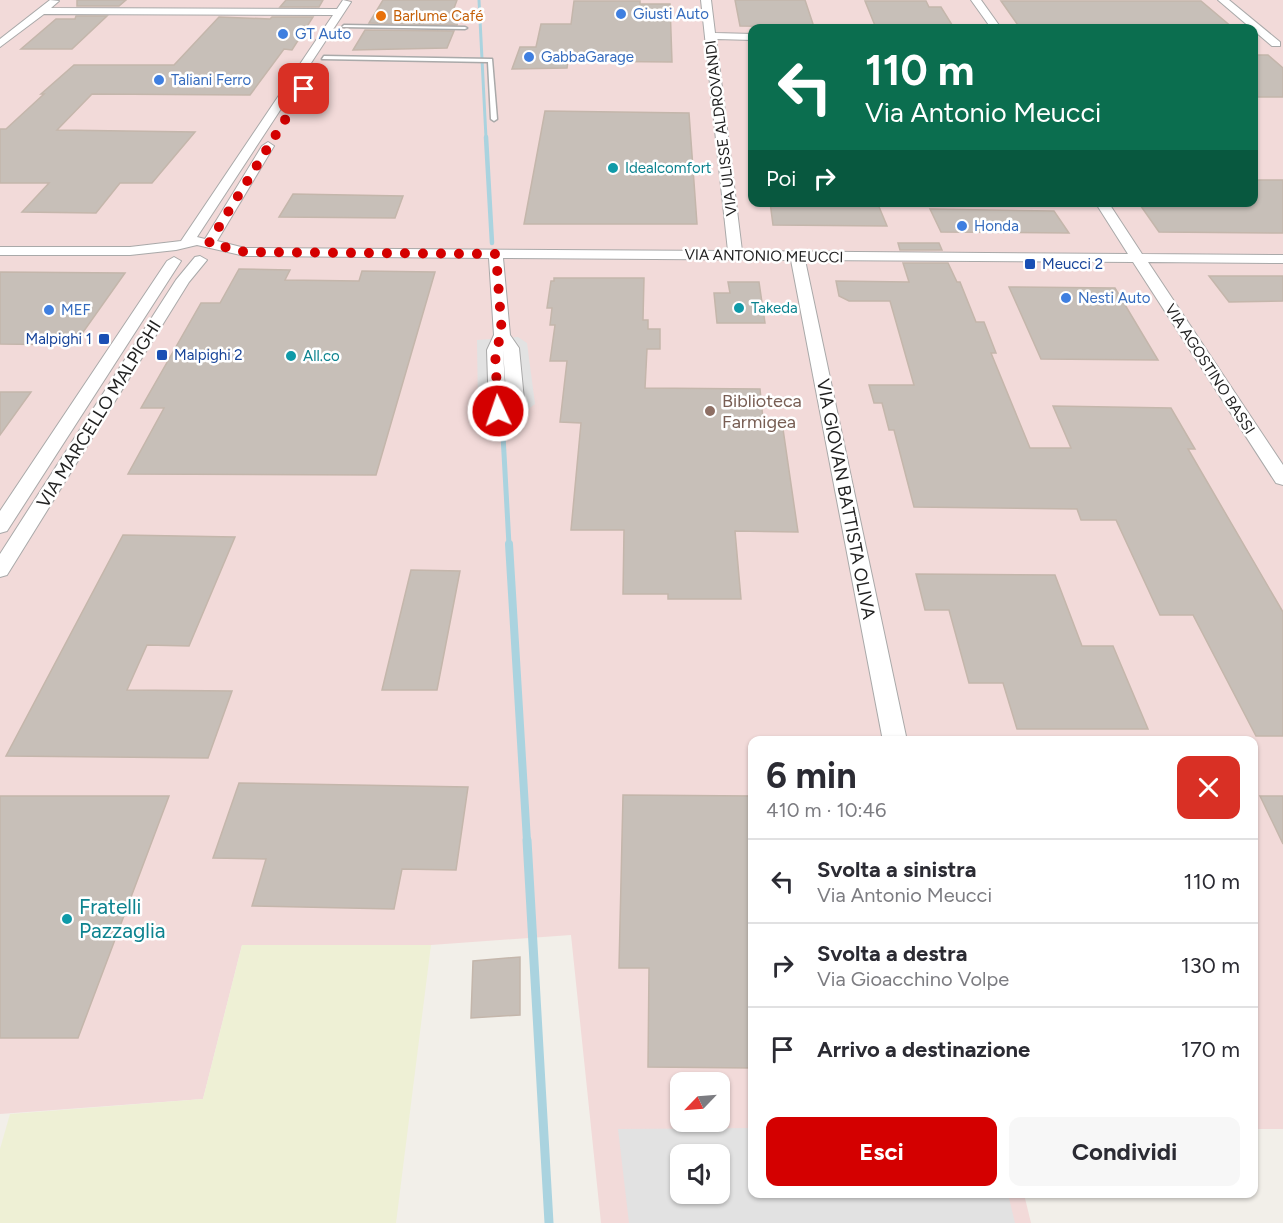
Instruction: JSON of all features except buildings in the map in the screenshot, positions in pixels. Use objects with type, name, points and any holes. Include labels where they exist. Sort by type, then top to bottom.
[{"type":"street","points":[[0,44],[56,0]]},
{"type":"street","name":"VIA ULISSE ALDROVANDI","points":[[706,0],[736,256]]},
{"type":"street","points":[[976,0],[993,24]]},
{"type":"street","points":[[1223,0],[1255,24]]},
{"type":"street","points":[[1238,0],[1281,43]]},
{"type":"street","points":[[322,62],[344,26],[353,2]]},
{"type":"street","name":"VIA MARCELLO MALPIGHI","points":[[0,526],[177,252],[340,12],[353,2]]},
{"type":"street","points":[[42,11],[340,12]]},
{"type":"street","points":[[1258,26],[1281,43]]},
{"type":"street","points":[[710,36],[748,37]]},
{"type":"street","points":[[1258,44],[1281,43]]},
{"type":"street","points":[[201,259],[213,252],[211,244],[277,131]]},
{"type":"street","name":"VIA AGOSTINO BASSI","points":[[1104,207],[1283,479]]},
{"type":"street","name":"VIA ANTONIO MEUCCI","points":[[0,251],[177,252],[211,244],[245,252]]},
{"type":"street","name":"VIA ANTONIO MEUCCI","points":[[177,252],[183,263],[245,252],[1283,259]]},
{"type":"street","points":[[496,254],[502,335]]},
{"type":"street","name":"VIA GIOVAN BATTISTA OLIVA","points":[[797,256],[894,736]]},
{"type":"street","name":"VIA MARCELLO MALPIGHI","points":[[0,570],[177,289],[192,267],[201,259]]},
{"type":"lane","points":[[344,26],[465,28]]},
{"type":"lane","points":[[322,62],[490,60],[494,119]]},
{"type":"shaded area","points":[[0,0],[1283,0],[1283,1129],[1258,1129],[1258,736],[748,736],[748,1198],[1025,1198],[1031,1223],[601,1223],[571,935],[431,945],[242,945],[203,1099],[0,1114]]},
{"type":"shaded area","points":[[518,337],[527,343],[535,404],[522,414],[494,416],[478,408],[477,340]]},
{"type":"shaded area","points":[[730,1128],[748,1128],[748,1198],[1009,1198],[1015,1223],[629,1223],[618,1129],[730,1132]]},
{"type":"green space","points":[[242,945],[431,945],[396,1223],[0,1223],[0,1149],[10,1114],[203,1099]]},
{"type":"waterway","points":[[479,0],[486,138]]},
{"type":"waterway","points":[[486,137],[492,243]]},
{"type":"waterway","points":[[502,417],[509,545]]},
{"type":"waterway","points":[[509,544],[527,841]]},
{"type":"waterway","points":[[527,840],[549,1223]]},
{"type":"place","name":"Giusti Auto","points":[[621,14]]},
{"type":"place","name":"Barlume Café","points":[[381,16]]},
{"type":"place","name":"GT Auto","points":[[283,34]]},
{"type":"place","name":"GabbaGarage","points":[[529,57]]},
{"type":"place","name":"Taliani Ferro","points":[[159,80]]},
{"type":"place","name":"Idealcomfort","points":[[613,168]]},
{"type":"place","name":"Honda","points":[[962,226]]},
{"type":"place","name":"Meucci 2","points":[[1030,264]]},
{"type":"place","name":"Nesti Auto","points":[[1066,298]]},
{"type":"place","name":"Takeda","points":[[739,308]]},
{"type":"place","name":"MEF","points":[[49,310]]},
{"type":"place","name":"Malpighi 1","points":[[104,339]]},
{"type":"place","name":"Malpighi 2","points":[[162,355]]},
{"type":"place","name":"All.co","points":[[291,356]]},
{"type":"place","name":"Biblioteca Farmigea","points":[[710,411]]},
{"type":"place","name":"Fratelli Pazzaglia","points":[[67,919]]},
{"type":"route","points":[[304,89],[209,243],[245,252],[496,254],[502,335],[495,350],[498,411]]}]
